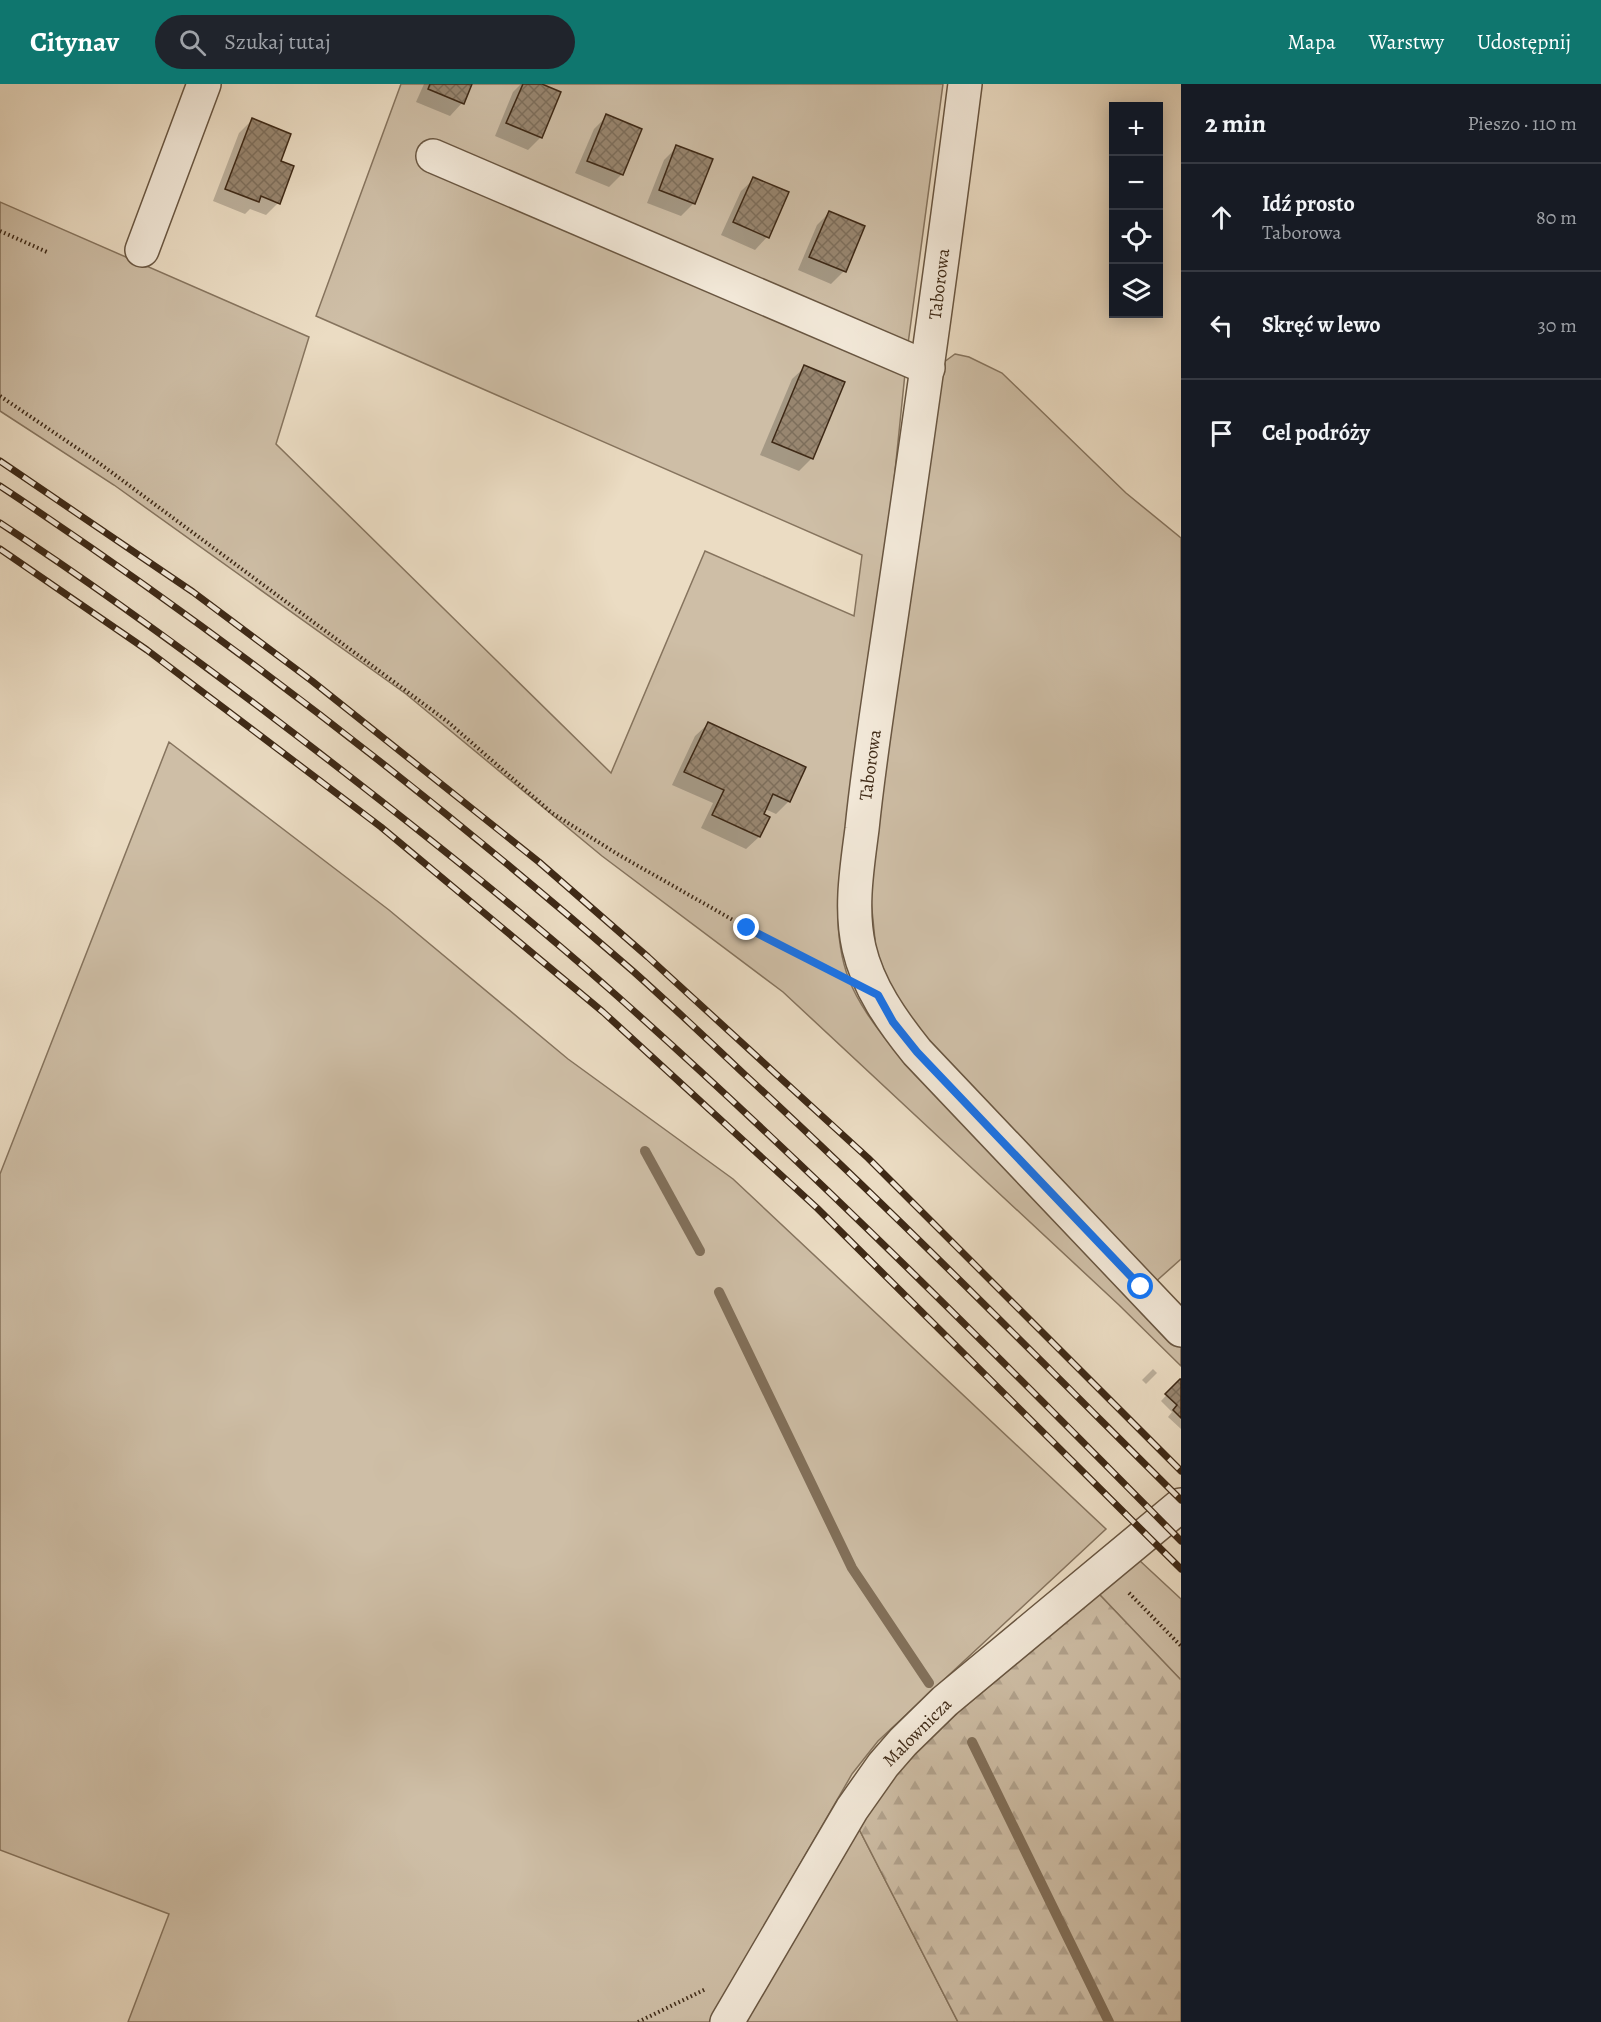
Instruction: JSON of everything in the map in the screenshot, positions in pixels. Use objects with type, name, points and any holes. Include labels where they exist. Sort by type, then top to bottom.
[{"type":"street","points":[[142,249],[204,84]]},
{"type":"street","name":"Taborowa","points":[[965,84],[928,368],[870,756],[855,890],[855,921],[859,947],[865,969],[878,995],[893,1022],[917,1052],[1181,1330]]},
{"type":"street","points":[[434,156],[928,368]]},
{"type":"street","name":"Malownicza","points":[[727,2022],[852,1809],[872,1779],[903,1742],[945,1701],[1181,1505]]},
{"type":"path","points":[[0,231],[47,252]]},
{"type":"path","points":[[0,396],[99,463],[448,723],[552,813],[619,855],[747,928],[878,995]]},
{"type":"path","points":[[1105,1569],[1181,1646]]},
{"type":"path","points":[[638,2022],[759,1966]]},
{"type":"green space","points":[[401,84],[943,84],[908,344],[889,530],[866,709],[838,894],[839,942],[849,979],[857,996],[867,1014],[895,1051],[1181,1347],[1181,1366],[1119,1305],[783,992],[602,856],[406,694],[114,485],[0,411],[0,202],[309,337],[276,444],[611,773],[705,551],[854,616],[862,555],[316,316]]},
{"type":"green space","points":[[955,354],[969,357],[1002,373],[1126,493],[1181,538],[1181,1259],[1153,1284],[900,1011],[876,950],[871,900],[873,868],[936,372],[940,365]]},
{"type":"green space","points":[[169,742],[389,910],[568,1059],[733,1179],[1106,1529],[878,1741],[852,1774],[709,2022],[128,2022],[169,1914],[0,1850],[0,1174]]},
{"type":"green space","points":[[1139,1560],[1181,1599],[1181,1680],[1099,1594]]},
{"type":"green space","points":[[1099,1594],[1181,1680],[1181,2022],[958,2022],[859,1829],[895,1774],[935,1732]]},
{"type":"green space","points":[[859,1829],[958,2022],[746,2022]]},
{"type":"building","points":[[430,84],[472,84],[464,104],[428,89]]},
{"type":"building","points":[[523,84],[542,84],[561,92],[542,138],[506,123]]},
{"type":"building","points":[[606,114],[642,129],[623,175],[587,161]]},
{"type":"building","points":[[252,118],[291,134],[281,161],[294,166],[280,204],[261,196],[259,202],[225,189]]},
{"type":"building","points":[[676,145],[713,159],[695,204],[659,190]]},
{"type":"building","points":[[753,177],[789,192],[769,238],[733,222]]},
{"type":"building","points":[[829,211],[865,226],[846,272],[809,257]]},
{"type":"building","points":[[804,365],[845,382],[813,459],[772,442]]},
{"type":"building","points":[[708,722],[806,767],[790,802],[773,794],[764,814],[770,817],[760,837],[712,815],[724,790],[684,772]]},
{"type":"building","points":[[1180,1379],[1181,1418],[1173,1410],[1177,1405],[1165,1394]]},
{"type":"waterway","points":[[645,1151],[700,1251]]},
{"type":"waterway","points":[[719,1292],[852,1568],[929,1683]]},
{"type":"waterway","points":[[972,1742],[1109,2022]]},
{"type":"railway","points":[[0,461],[193,592],[312,681],[539,862],[648,957],[868,1158],[1181,1471]]},
{"type":"railway","points":[[0,486],[164,599],[325,718],[481,843],[634,972],[964,1284],[1181,1500]]},
{"type":"railway","points":[[0,523],[138,618],[273,718],[459,862],[585,968],[689,1061],[832,1195],[973,1332],[1181,1541]]},
{"type":"railway","points":[[0,549],[147,650],[381,827],[603,1012],[817,1208],[1181,1569]]},
{"type":"route","points":[[747,928],[878,995],[893,1022],[917,1052],[1141,1287]]}]
